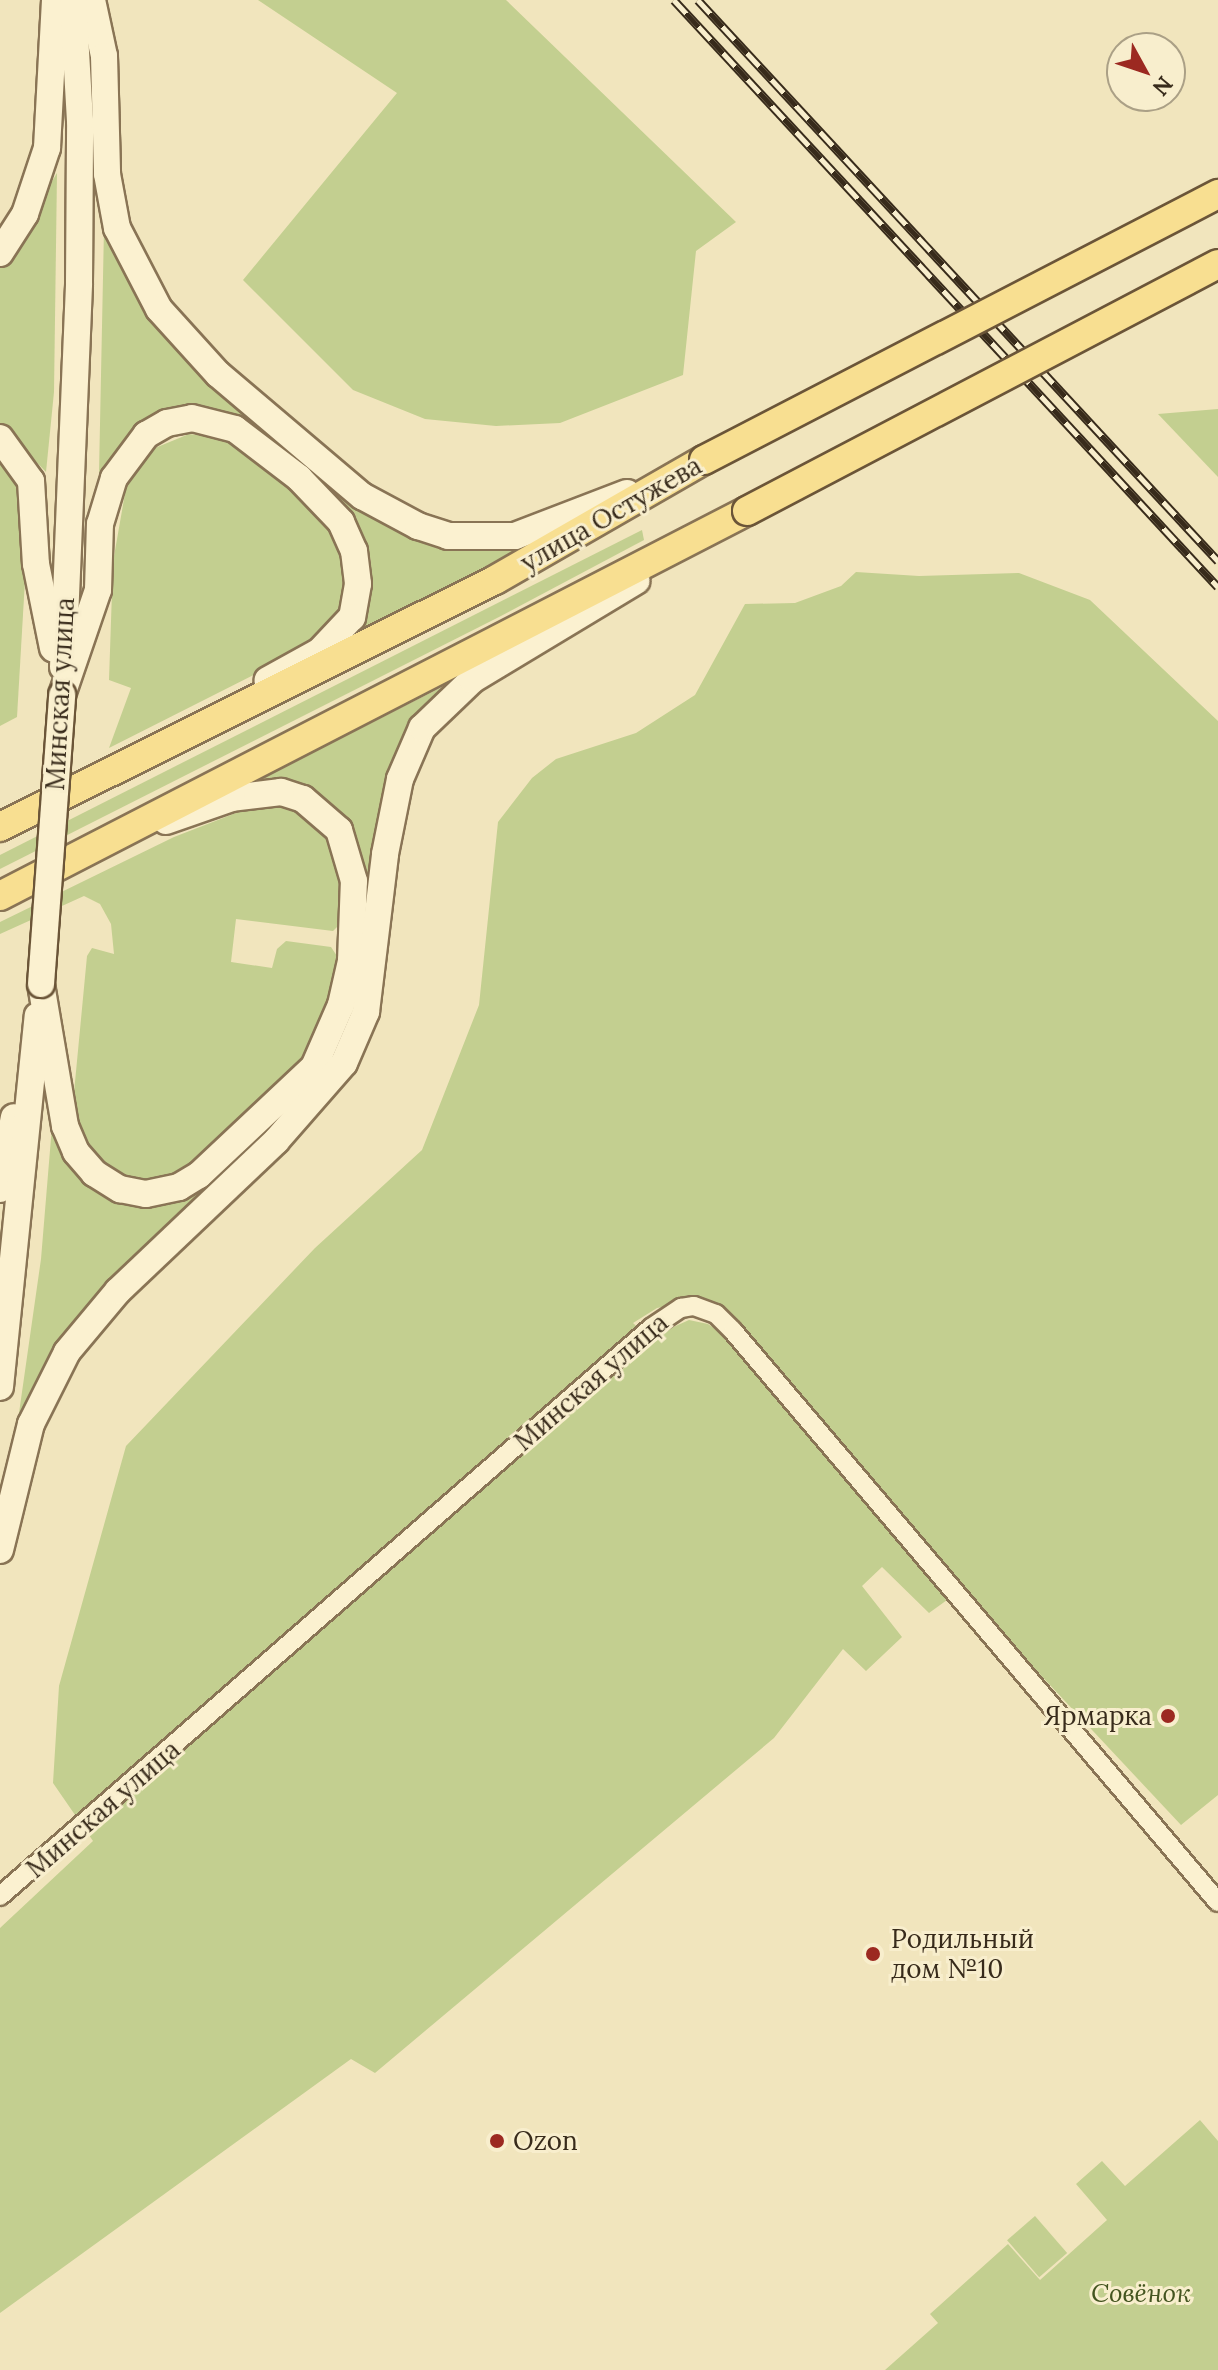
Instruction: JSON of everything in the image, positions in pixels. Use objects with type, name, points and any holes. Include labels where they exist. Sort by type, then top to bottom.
[{"type":"main road","name":"улица Остужева","points":[[1,826],[495,580],[704,460],[1218,194]]},
{"type":"main road","points":[[0,896],[1218,264]]},
{"type":"street","points":[[0,253],[25,214],[47,148],[55,0]]},
{"type":"street","name":"Минская улица","points":[[0,1387],[41,984],[62,695],[80,121],[73,0]]},
{"type":"street","points":[[92,0],[104,56],[110,196],[131,262],[172,326],[218,374],[362,496],[418,526],[448,536],[492,539],[559,522],[704,460]]},
{"type":"street","points":[[62,695],[98,590],[106,500],[128,454],[146,435],[167,423],[192,418],[223,424],[256,444],[327,505],[349,536],[358,566],[357,601],[345,627],[320,651],[129,762]]},
{"type":"street","points":[[0,438],[31,481],[36,564],[62,695]]},
{"type":"street","points":[[0,1550],[31,1424],[67,1352],[118,1291],[327,1089],[350,1051],[372,983],[385,854],[400,779],[422,728],[472,680],[747,511]]},
{"type":"street","points":[[41,984],[65,1126],[76,1152],[94,1173],[120,1189],[146,1194],[179,1187],[199,1175],[273,1110],[327,1045],[351,961],[354,904],[349,853],[324,813],[281,792],[258,792],[108,840]]},
{"type":"street","points":[[0,1189],[41,984]]},
{"type":"street","name":"Минская улица","points":[[4,1890],[42,1865],[658,1322],[694,1306],[716,1314],[733,1331],[1218,1902]]},
{"type":"green space","points":[[258,0],[506,0],[736,222],[696,251],[683,375],[560,423],[496,426],[425,419],[353,390],[243,280],[397,93]]},
{"type":"green space","points":[[57,173],[54,392],[46,472],[0,424],[0,268]]},
{"type":"green space","points":[[104,228],[139,298],[430,541],[464,550],[500,549],[548,539],[350,638],[370,588],[371,561],[361,533],[352,518],[230,418],[131,434],[104,474],[99,473]]},
{"type":"green space","points":[[1218,409],[1218,477],[1158,414]]},
{"type":"green space","points":[[189,434],[221,438],[243,448],[304,499],[339,538],[348,596],[327,633],[293,655],[109,748],[131,688],[109,680],[113,562],[127,482],[155,448]]},
{"type":"green space","points":[[0,450],[16,470],[28,529],[17,717],[0,726]]},
{"type":"green space","points":[[642,530],[644,540],[499,617],[0,869],[0,855]]},
{"type":"green space","points":[[856,572],[919,576],[1019,573],[1090,600],[1218,721],[1218,1795],[1181,1825],[961,1590],[734,1323],[705,1299],[657,1308],[633,1323],[649,1338],[689,1320],[708,1324],[733,1341],[954,1595],[929,1613],[882,1567],[862,1586],[902,1637],[866,1671],[843,1649],[774,1738],[375,2073],[351,2059],[0,2313],[0,1928],[93,1841],[53,1783],[59,1686],[126,1446],[315,1248],[422,1150],[479,1005],[498,822],[532,778],[556,759],[636,733],[695,695],[745,604],[795,603],[841,586]]},
{"type":"green space","points":[[456,680],[416,723],[396,766],[381,833],[362,1002],[335,1064],[296,1112],[164,1234],[81,1320],[51,1363],[22,1427],[17,1427],[41,1259],[52,1126],[76,1169],[105,1193],[133,1204],[172,1200],[224,1167],[311,1085],[346,1034],[361,965],[361,855],[346,822],[306,787],[284,779],[252,783]]},
{"type":"green space","points":[[262,803],[302,811],[330,835],[345,887],[343,921],[333,931],[236,919],[231,962],[272,968],[277,949],[286,941],[331,947],[339,959],[327,1017],[310,1053],[207,1158],[170,1180],[127,1182],[106,1169],[84,1141],[73,1103],[87,956],[92,948],[114,954],[111,924],[100,904],[84,896],[0,934],[0,922],[174,837]]},
{"type":"green space","name":"Совёнок","points":[[1200,2120],[1218,2141],[1218,2370],[885,2370],[938,2323],[930,2314],[1008,2244],[1040,2280],[1107,2220],[1076,2184],[1102,2161],[1125,2186]]},
{"type":"green space","points":[[1035,2216],[1067,2253],[1039,2277],[1007,2240]]},
{"type":"railway","points":[[674,0],[1218,587]]},
{"type":"railway","points":[[698,0],[1218,561]]},
{"type":"place","name":"Ярмарка","points":[[1168,1716]]},
{"type":"place","name":"Родильный дом №10","points":[[873,1954]]},
{"type":"place","name":"Ozon","points":[[497,2141]]}]
